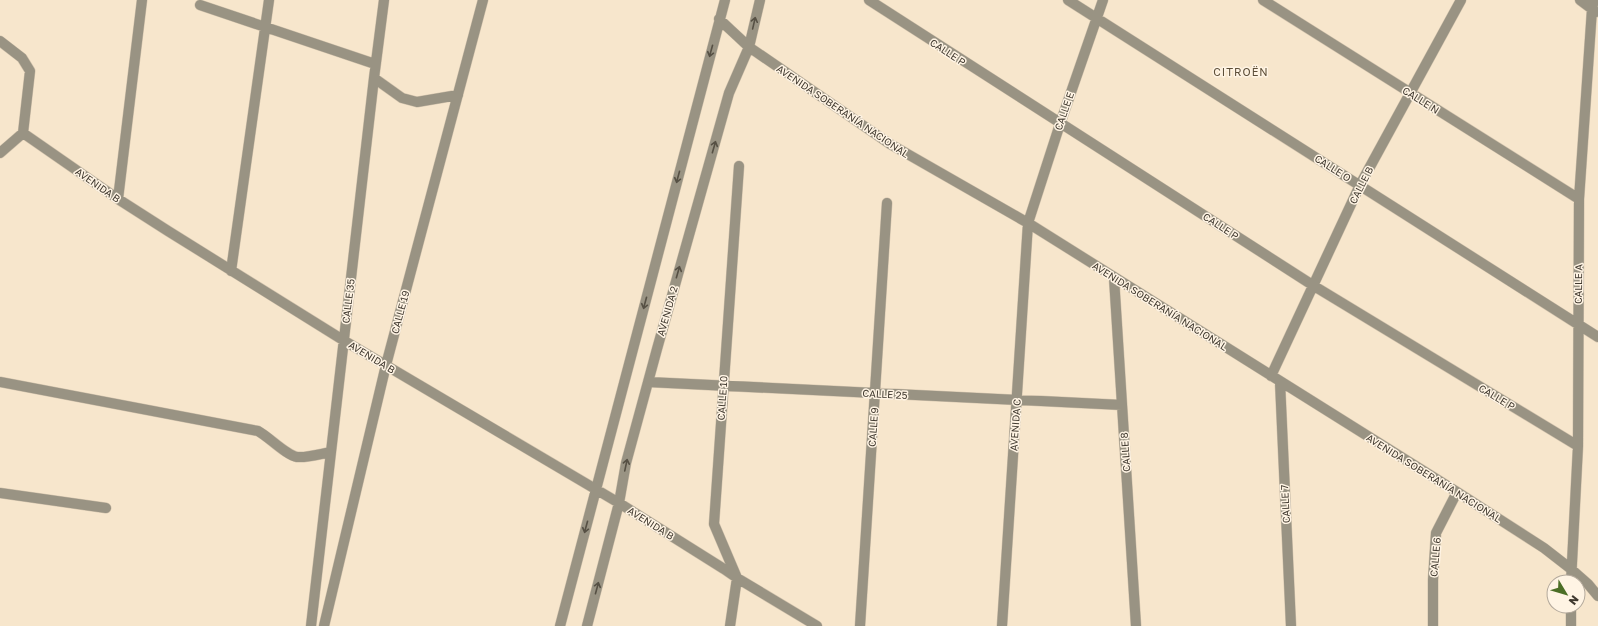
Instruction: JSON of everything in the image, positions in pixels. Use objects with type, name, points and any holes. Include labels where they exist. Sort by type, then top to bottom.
[{"type":"street","points":[[118,199],[142,0]]},
{"type":"street","points":[[231,271],[269,0]]},
{"type":"street","name":"CALLE 35","points":[[311,626],[375,64],[384,0]]},
{"type":"street","name":"CALLE 19","points":[[324,626],[386,366],[483,0]]},
{"type":"street","points":[[560,626],[724,0]]},
{"type":"street","name":"AVENIDA 2","points":[[587,626],[619,503],[626,463],[648,382],[729,93],[748,47],[760,0]]},
{"type":"street","name":"CALLE P","points":[[869,0],[1314,286],[1578,446]]},
{"type":"street","name":"CALLE O","points":[[1068,0],[1598,337]]},
{"type":"street","name":"CALLE E","points":[[1028,223],[1060,124],[1103,0]]},
{"type":"street","name":"CALLE N","points":[[1263,0],[1579,199]]},
{"type":"street","name":"CALLE B","points":[[1271,376],[1360,185],[1461,0]]},
{"type":"street","points":[[1580,0],[1595,7]]},
{"type":"street","points":[[200,5],[375,64]]},
{"type":"street","name":"CALLE A","points":[[1572,574],[1578,446],[1579,199],[1595,7]]},
{"type":"street","name":"AVENIDA SOBERANÍA NACIONAL","points":[[719,20],[748,47],[890,144],[1028,223],[1544,548],[1572,569],[1598,596]]},
{"type":"street","points":[[0,40],[22,58],[30,71],[23,132],[0,152]]},
{"type":"street","points":[[374,78],[402,98],[417,102],[458,95]]},
{"type":"street","name":"AVENIDA B","points":[[23,132],[118,199],[231,271],[386,366],[619,503],[737,578],[817,626]]},
{"type":"street","name":"CALLE 10","points":[[737,578],[714,524],[739,166]]},
{"type":"street","name":"CALLE 9","points":[[860,626],[887,204]]},
{"type":"street","name":"AVENIDA C","points":[[1002,626],[1028,223]]},
{"type":"street","name":"CALLE 8","points":[[1114,278],[1136,626]]},
{"type":"street","points":[[0,382],[258,431],[267,436],[288,453],[296,457],[331,452]]},
{"type":"street","name":"CALLE 25","points":[[648,382],[1122,405]]},
{"type":"street","name":"CALLE 7","points":[[1280,382],[1291,626]]},
{"type":"street","name":"CALLE 6","points":[[1433,626],[1433,580],[1436,533],[1457,492]]},
{"type":"street","points":[[0,493],[106,508]]},
{"type":"street","points":[[730,626],[737,578]]},
{"type":"street","points":[[1571,614],[1571,626]]},
{"type":"district","name":"CITROËN","points":[[1241,72]]}]
